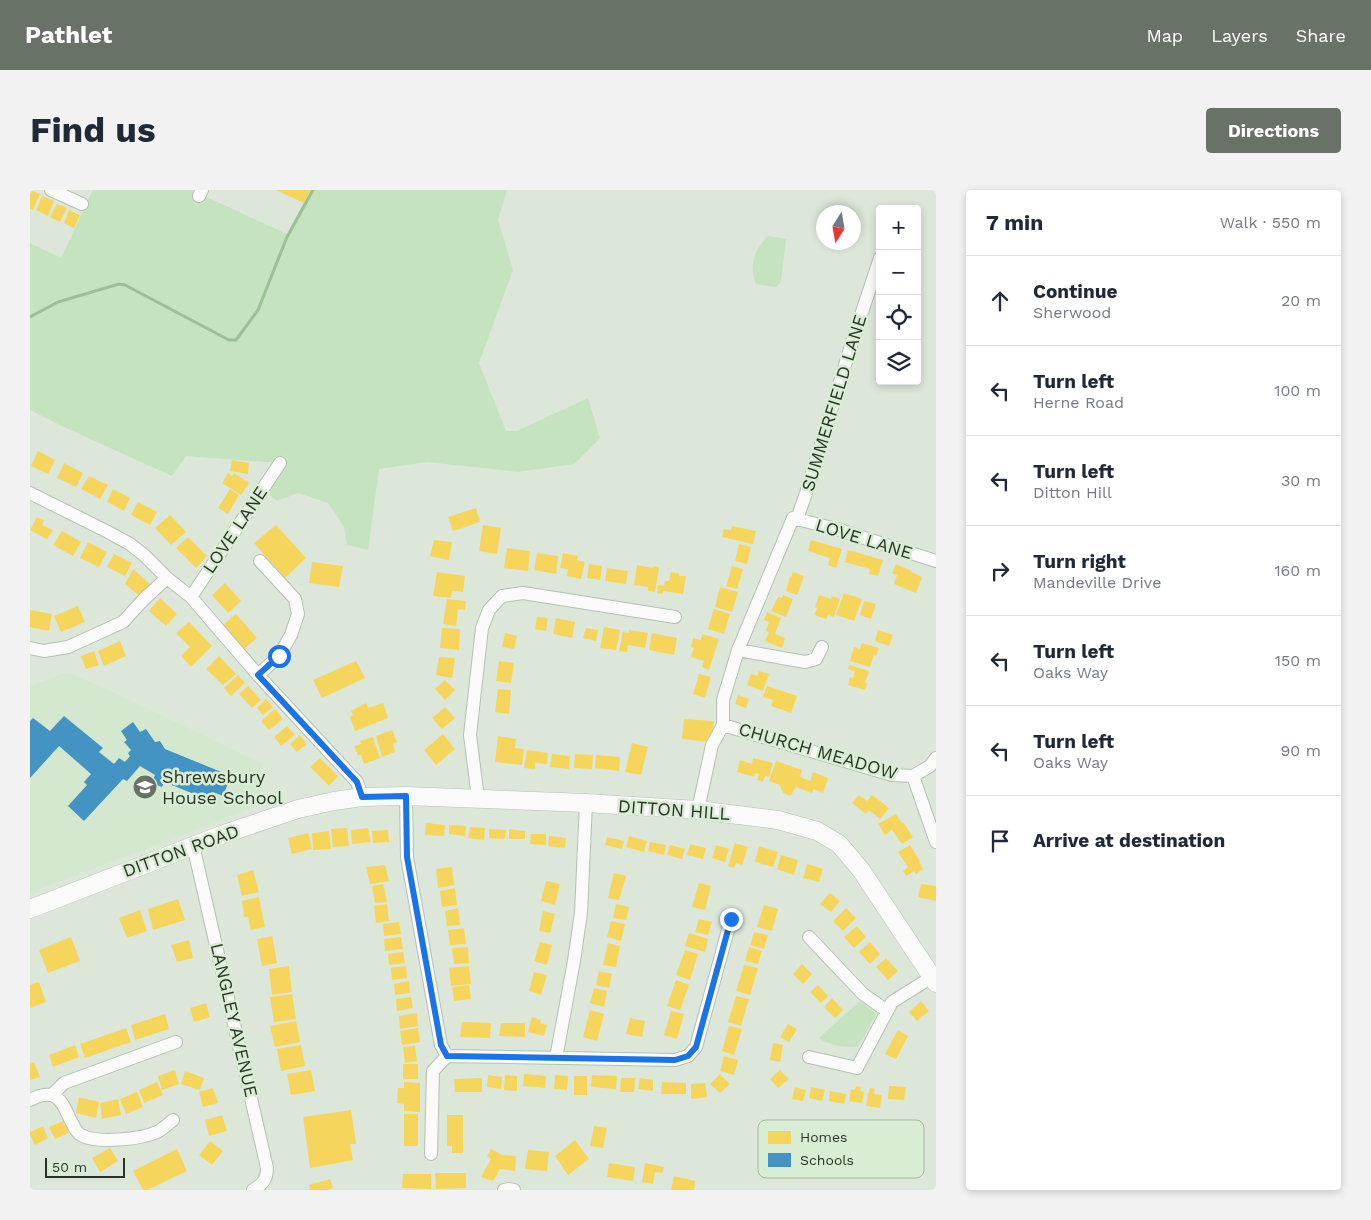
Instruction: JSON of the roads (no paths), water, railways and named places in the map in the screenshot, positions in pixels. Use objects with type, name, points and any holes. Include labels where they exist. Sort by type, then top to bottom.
[{"type":"street","points":[[51,190],[82,204]]},
{"type":"street","name":"SUMMERFIELD LANE","points":[[698,810],[712,745],[723,725],[723,700],[738,650],[805,496],[876,270]]},
{"type":"street","name":"LOVE LANE","points":[[191,597],[280,463]]},
{"type":"street","points":[[30,493],[130,544],[191,597],[258,675],[357,782],[362,797]]},
{"type":"street","name":"LOVE LANE","points":[[795,519],[840,530],[936,561]]},
{"type":"street","points":[[258,675],[279,656],[291,635],[298,614],[294,599],[260,561]]},
{"type":"street","points":[[30,648],[44,651],[68,647],[123,622],[167,578]]},
{"type":"street","points":[[478,798],[470,735],[482,628],[489,610],[502,596],[524,592],[675,616]]},
{"type":"street","points":[[738,650],[806,662],[816,659],[822,648]]},
{"type":"street","name":"CHURCH MEADOW","points":[[723,725],[892,775],[913,776],[930,766],[936,758]]},
{"type":"street","points":[[913,776],[936,841]]},
{"type":"street","points":[[406,796],[407,857],[441,1045],[447,1056]]},
{"type":"street","name":"DITTON HILL","points":[[334,801],[362,797],[406,796],[586,803],[698,810],[778,820],[817,831],[839,844],[861,870],[934,980]]},
{"type":"street","name":"DITTON ROAD","points":[[30,909],[193,845],[298,809],[334,801]]},
{"type":"street","points":[[556,1058],[581,913],[586,803]]},
{"type":"street","name":"LANGLEY AVENUE","points":[[193,845],[267,1168],[267,1177],[261,1188]]},
{"type":"street","points":[[431,1154],[433,1071],[447,1056],[675,1060],[688,1056],[696,1047],[731,919]]},
{"type":"street","points":[[809,937],[863,994],[887,1011]]},
{"type":"street","points":[[809,1057],[857,1068],[892,1002],[934,980]]},
{"type":"street","points":[[52,1095],[64,1082],[176,1042]]},
{"type":"street","points":[[30,1100],[44,1094],[56,1096],[81,1136],[94,1139],[138,1138],[157,1132],[173,1120]]},
{"type":"street","points":[[504,1190],[514,1190]]},
{"type":"waterway","points":[[30,317],[58,302],[119,284],[125,285],[229,340],[236,340],[258,310],[287,237],[313,190]]},
{"type":"place","name":"Shrewsbury House School","points":[[145,787]]}]
